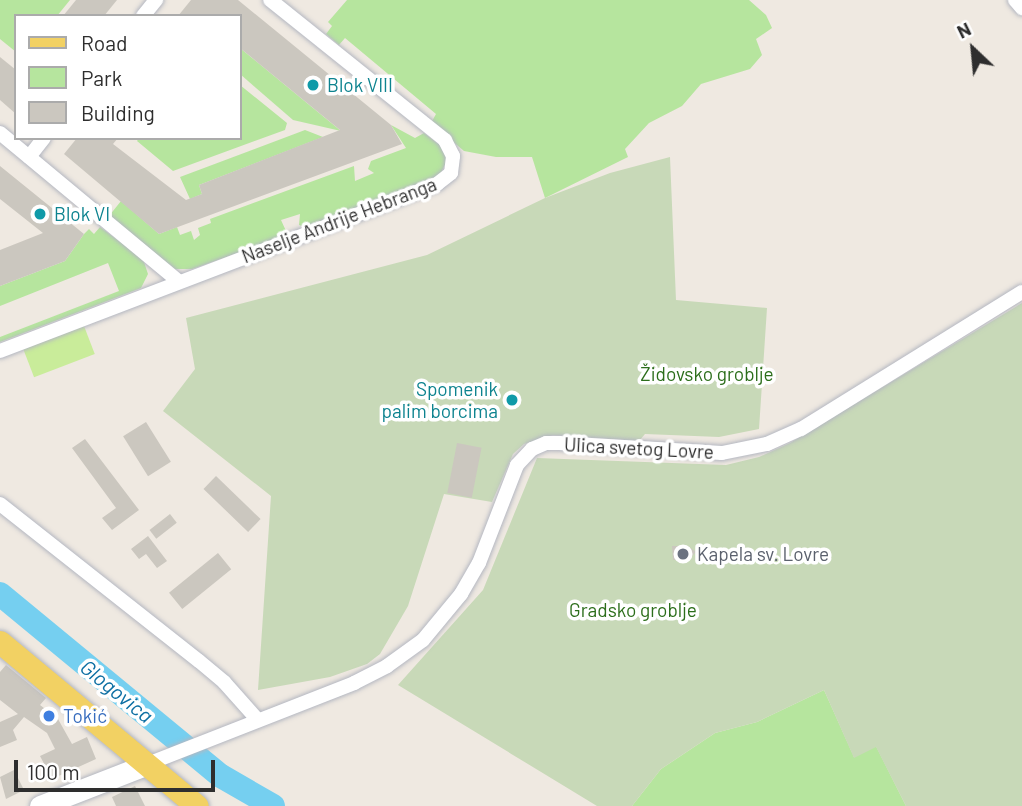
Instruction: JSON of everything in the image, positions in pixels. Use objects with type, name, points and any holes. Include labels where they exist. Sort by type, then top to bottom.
[{"type":"main road","points":[[0,642],[155,761],[197,806]]},
{"type":"main road","points":[[40,806],[155,761]]},
{"type":"street","points":[[145,14],[156,0]]},
{"type":"street","name":"Naselje Andrije Hebranga","points":[[0,351],[437,184],[451,173],[454,165],[445,140],[270,0]]},
{"type":"street","points":[[1015,0],[1022,8]]},
{"type":"street","points":[[0,133],[178,281]]},
{"type":"street","points":[[29,157],[42,140]]},
{"type":"street","name":"Ulica svetog Lovre","points":[[155,761],[354,683],[387,666],[423,640],[461,594],[479,563],[517,465],[532,449],[546,443],[559,443],[722,453],[767,444],[801,429],[1022,292]]},
{"type":"street","points":[[0,504],[199,661],[224,682],[257,719]]},
{"type":"green space","points":[[0,0],[70,0],[59,14],[14,14],[14,50],[0,39]]},
{"type":"green space","points":[[347,0],[749,0],[766,15],[772,28],[756,39],[762,55],[750,69],[701,84],[682,106],[649,123],[625,149],[628,157],[545,198],[532,157],[496,157],[464,151],[431,123],[436,114],[345,38],[339,45],[326,34],[332,26],[328,22]]},
{"type":"green space","points":[[242,50],[341,131],[293,120],[242,76]]},
{"type":"green space","points":[[242,87],[287,123],[285,130],[173,171],[137,141],[242,140]]},
{"type":"green space","points":[[391,125],[415,138],[424,133],[441,146],[447,160],[440,175],[305,227],[299,225],[300,214],[281,220],[286,231],[281,238],[192,269],[175,269],[109,216],[121,201],[159,234],[177,227],[180,235],[191,231],[194,240],[200,235],[198,228],[211,223],[210,219],[354,166],[355,181],[374,173],[368,169],[371,161],[406,148]]},
{"type":"green space","points":[[305,130],[323,137],[199,185],[202,194],[190,199],[180,177]]},
{"type":"green space","name":"Židovsko groblje","points":[[670,157],[676,300],[767,308],[759,429],[719,437],[645,434],[639,441],[553,435],[524,444],[513,454],[492,502],[444,494],[408,606],[380,654],[367,664],[330,677],[258,690],[271,496],[163,411],[195,369],[186,318],[427,255],[545,198],[610,173]]},
{"type":"green space","points":[[100,227],[143,259],[148,274],[141,288],[0,342],[0,337],[119,291],[108,263],[0,306],[0,286],[65,261],[89,229],[94,234]]},
{"type":"green space","name":"Gradsko groblje","points":[[1022,303],[1022,806],[906,806],[876,747],[854,758],[824,690],[757,722],[715,733],[661,769],[632,806],[597,806],[398,685],[483,590],[537,458],[726,465],[759,457],[790,443]]},
{"type":"green space","points":[[84,326],[95,354],[34,377],[23,349]]},
{"type":"green space","points":[[824,690],[854,757],[876,746],[906,806],[632,806],[661,769],[715,733],[757,722]]},
{"type":"building","points":[[76,0],[117,0],[106,14],[65,14]]},
{"type":"building","name":"Blok VIII","points":[[191,0],[238,0],[391,125],[402,144],[159,234],[64,154],[75,140],[116,140],[113,144],[186,200],[202,194],[199,185],[340,130],[242,50],[242,14],[180,14]]},
{"type":"building","points":[[0,57],[14,68],[14,112],[0,100]]},
{"type":"building","name":"Blok VI","points":[[0,166],[84,234],[65,261],[0,286],[0,250],[43,233],[0,199]]},
{"type":"building","points":[[146,422],[171,462],[148,476],[123,436]]},
{"type":"building","points":[[85,439],[139,510],[112,530],[102,518],[116,508],[72,448]]},
{"type":"building","points":[[457,443],[482,448],[472,498],[447,493]]},
{"type":"building","points":[[216,476],[261,519],[248,532],[203,489]]},
{"type":"building","points":[[170,514],[177,523],[156,539],[150,530]]},
{"type":"building","points":[[148,536],[167,561],[157,568],[146,554],[139,559],[131,549]]},
{"type":"building","name":"Kapela sv. Lovre","points":[[672,546],[688,546],[696,552],[689,559],[673,560]]},
{"type":"building","points":[[218,553],[231,569],[182,609],[169,593]]},
{"type":"building","points":[[6,665],[46,698],[40,705],[58,719],[72,744],[87,737],[96,759],[52,779],[40,756],[55,749],[47,733],[24,717],[13,730],[17,740],[0,747],[0,722],[18,714],[0,700],[0,672]]},
{"type":"building","points":[[14,770],[24,790],[6,799],[0,777]]},
{"type":"building","points":[[135,786],[145,806],[116,806],[112,797]]},
{"type":"waterway","name":"Glogovica","points":[[0,594],[221,776],[273,806]]},
{"type":"place","name":"Blok VIII","points":[[313,85]]},
{"type":"place","name":"Blok VI","points":[[40,214]]},
{"type":"place","name":"Spomenik palim borcima","points":[[512,400]]},
{"type":"place","name":"Kapela sv. Lovre","points":[[683,554]]},
{"type":"place","name":"Tokić","points":[[49,716]]}]
